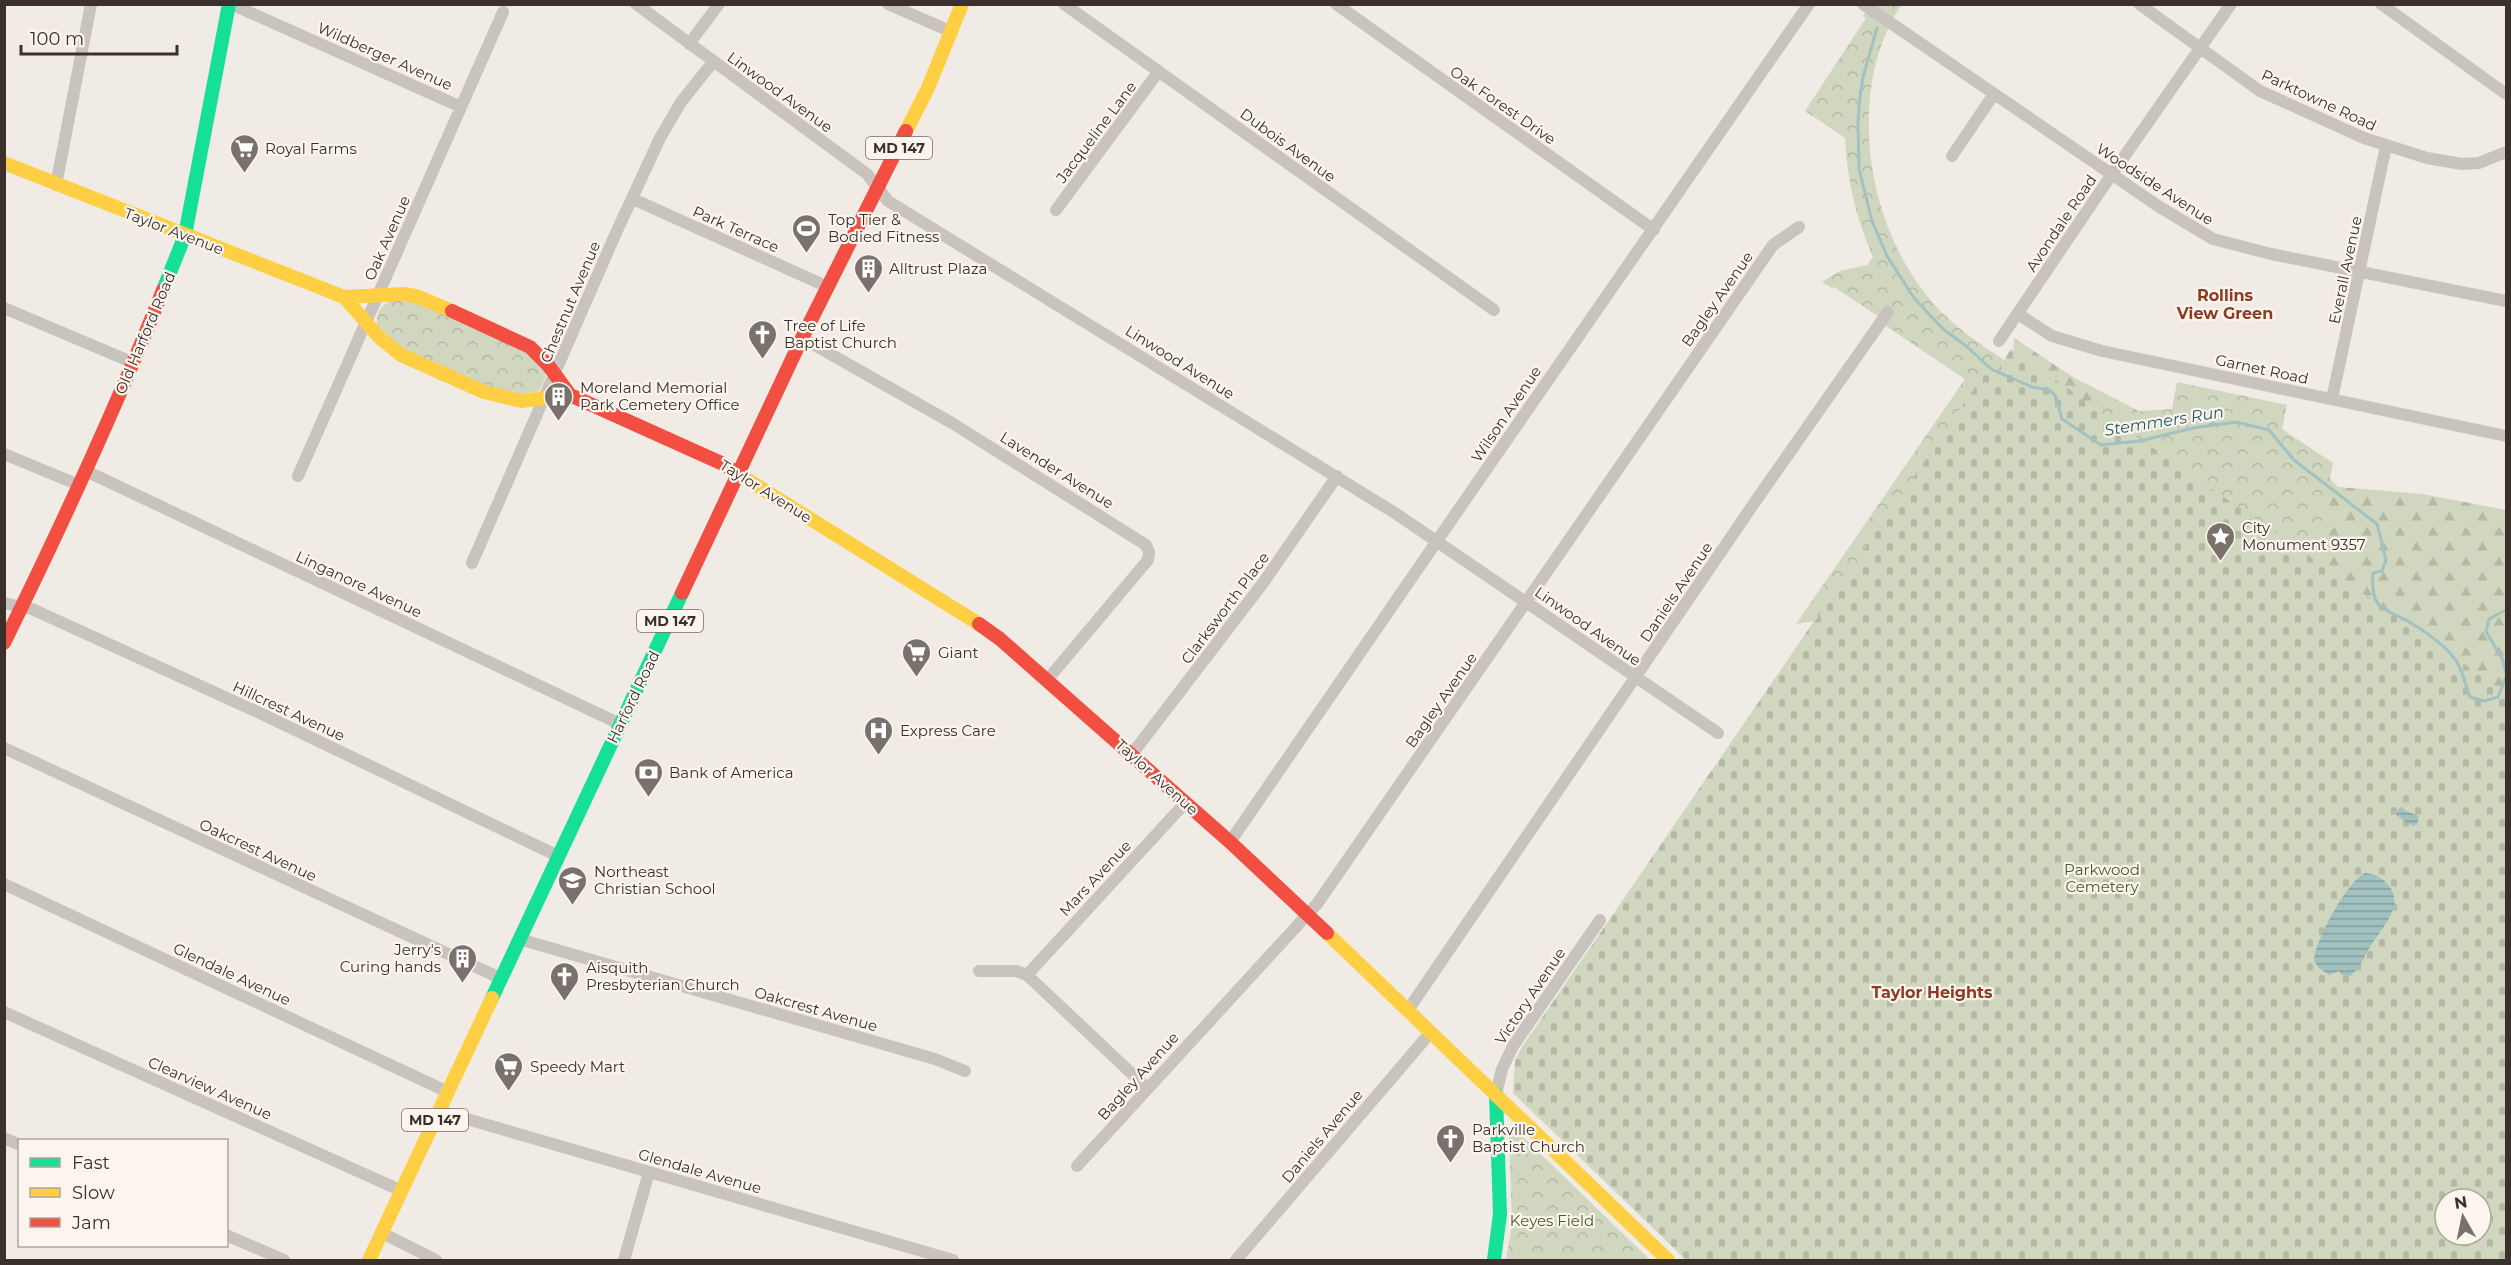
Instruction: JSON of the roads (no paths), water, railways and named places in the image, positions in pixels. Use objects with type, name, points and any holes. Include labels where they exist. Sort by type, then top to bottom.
[{"type":"main road","name":"Old Harford Road","points":[[4,643],[86,471],[134,363],[185,235],[230,4]]},
{"type":"main road","name":"Harford Road","points":[[369,1260],[738,472],[802,338],[928,88],[963,4]]},
{"type":"main road","name":"Taylor Avenue","points":[[4,163],[344,297],[404,294],[416,296],[510,336],[540,356],[570,395],[738,472],[978,624],[1048,680],[1230,842],[1497,1094],[1668,1260]]},
{"type":"main road","name":"Taylor Avenue","points":[[344,297],[384,342],[401,355],[484,392],[511,400],[545,399],[570,395]]},
{"type":"main road","points":[[1494,1260],[1500,1214],[1497,1094]]},
{"type":"street","points":[[56,185],[91,4]]},
{"type":"street","name":"Wildberger Avenue","points":[[230,4],[461,107]]},
{"type":"street","name":"Linwood Avenue","points":[[636,4],[867,174],[888,201],[1338,476],[1437,540],[1718,733]]},
{"type":"street","points":[[690,44],[719,4]]},
{"type":"street","points":[[888,4],[952,32]]},
{"type":"street","name":"Dubois Avenue","points":[[1064,4],[1494,310]]},
{"type":"street","name":"Oak Forest Drive","points":[[1336,4],[1654,230]]},
{"type":"street","name":"Wilson Avenue","points":[[1230,842],[1809,4]]},
{"type":"street","name":"Woodside Avenue","points":[[1863,4],[2189,226],[2213,239],[2271,254],[2506,301]]},
{"type":"street","name":"Parktowne Road","points":[[2139,4],[2260,91],[2385,146],[2427,158],[2462,164],[2479,163],[2506,152]]},
{"type":"street","name":"Avondale Road","points":[[1999,341],[2231,4]]},
{"type":"street","points":[[2381,4],[2506,94]]},
{"type":"street","name":"Oak Avenue","points":[[298,476],[503,12]]},
{"type":"street","name":"Chestnut Avenue","points":[[472,563],[615,235],[670,119],[713,62]]},
{"type":"street","name":"Jacqueline Lane","points":[[1056,210],[1159,71]]},
{"type":"street","points":[[1952,156],[1994,94]]},
{"type":"street","name":"Everall Avenue","points":[[2332,399],[2385,146]]},
{"type":"street","name":"Park Terrace","points":[[633,199],[828,287]]},
{"type":"street","name":"Bagley Avenue","points":[[1077,1166],[1317,904],[1773,245],[1799,227]]},
{"type":"street","points":[[4,308],[134,363]]},
{"type":"street","name":"Daniels Avenue","points":[[1408,1010],[1888,312]]},
{"type":"street","name":"Garnet Road","points":[[2018,314],[2052,336],[2074,344],[2506,436]]},
{"type":"street","name":"Lavender Avenue","points":[[802,338],[952,423],[1146,545],[1149,552],[1148,560],[1048,680]]},
{"type":"street","points":[[4,454],[79,485]]},
{"type":"street","name":"Linganore Avenue","points":[[86,471],[620,724]]},
{"type":"street","name":"Clarksworth Place","points":[[1132,754],[1263,583],[1338,476]]},
{"type":"street","name":"Hillcrest Avenue","points":[[4,603],[32,609],[254,710],[558,856]]},
{"type":"street","name":"Oakcrest Avenue","points":[[4,748],[500,978]]},
{"type":"street","name":"Mars Avenue","points":[[1027,975],[1186,802]]},
{"type":"street","name":"Glendale Avenue","points":[[4,884],[448,1092]]},
{"type":"street","name":"Victory Avenue","points":[[1497,1094],[1502,1069],[1514,1046],[1600,920]]},
{"type":"street","name":"Oakcrest Avenue","points":[[519,939],[935,1059],[965,1071]]},
{"type":"street","points":[[979,971],[1016,971],[1027,975],[1147,1088]]},
{"type":"street","name":"Clearview Avenue","points":[[4,1012],[402,1191]]},
{"type":"street","name":"Daniels Avenue","points":[[1236,1260],[1431,1032]]},
{"type":"street","name":"Glendale Avenue","points":[[439,1111],[953,1260]]},
{"type":"street","points":[[4,1138],[18,1144]]},
{"type":"street","points":[[624,1260],[649,1172]]},
{"type":"street","points":[[382,1233],[436,1260]]},
{"type":"street","points":[[228,1236],[284,1260]]},
{"type":"water","points":[[2402,807],[2419,816],[2417,825],[2413,826],[2396,815]]},
{"type":"water","points":[[2365,873],[2378,877],[2389,886],[2394,898],[2392,912],[2360,965],[2350,976],[2342,975],[2339,971],[2329,975],[2314,961],[2315,952],[2341,899]]},
{"type":"waterway","name":"Stemmers Run","points":[[1877,28],[1860,96],[1859,169],[1872,221],[1887,256],[1914,298],[1943,329],[1991,369],[2032,387],[2049,390],[2055,395],[2062,419],[2101,445],[2140,441],[2193,428],[2236,422],[2269,430],[2294,460],[2377,524],[2386,560],[2382,571],[2373,573],[2374,595],[2381,607],[2417,627],[2453,656],[2463,675],[2470,697],[2484,701],[2498,697],[2506,677]]},
{"type":"waterway","name":"Stemmers Run","points":[[2506,610],[2489,619],[2486,632],[2502,658],[2506,672]]},
{"type":"place","name":"Royal Farms","points":[[244,174]]},
{"type":"place","name":"Top Tier & Bodied Fitness","points":[[807,254]]},
{"type":"place","name":"Alltrust Plaza","points":[[868,294]]},
{"type":"place","name":"Tree of Life Baptist Church","points":[[763,360]]},
{"type":"place","name":"Moreland Memorial Park Cemetery Office","points":[[559,422]]},
{"type":"place","name":"City Monument 9357","points":[[2221,562]]},
{"type":"place","name":"Giant","points":[[917,678]]},
{"type":"place","name":"Express Care","points":[[879,756]]},
{"type":"place","name":"Bank of America","points":[[648,798]]},
{"type":"place","name":"Northeast Christian School","points":[[573,906]]},
{"type":"place","name":"Jerry's Curing hands","points":[[462,984]]},
{"type":"place","name":"Aisquith Presbyterian Church","points":[[565,1002]]},
{"type":"place","name":"Speedy Mart","points":[[509,1092]]},
{"type":"place","name":"Parkville Baptist Church","points":[[1451,1164]]},
{"type":"district","name":"Rollins View Green","points":[[2225,304]]},
{"type":"district","name":"Taylor Heights","points":[[1932,992]]},
{"type":"park label","name":"Parkwood Cemetery","points":[[2102,878]]},
{"type":"park label","name":"Keyes Field","points":[[1552,1220]]}]
